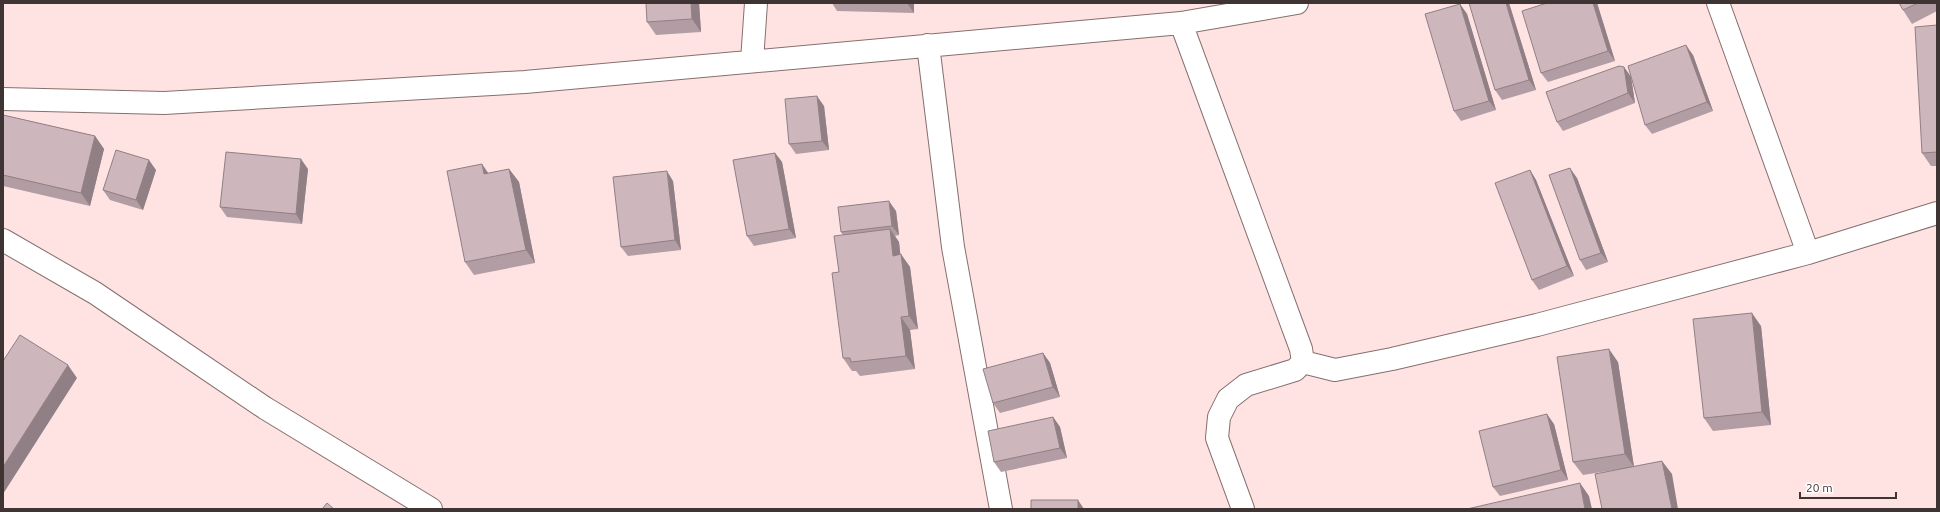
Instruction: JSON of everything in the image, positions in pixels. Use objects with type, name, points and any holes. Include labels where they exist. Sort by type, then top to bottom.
[{"type":"street","points":[[752,61],[756,3]]},
{"type":"street","points":[[3,99],[164,103],[525,82],[1181,23],[1297,3]]},
{"type":"street","points":[[1718,3],[1808,253]]},
{"type":"street","points":[[1181,23],[1301,349],[1303,362]]},
{"type":"street","points":[[928,45],[953,247],[1002,509]]},
{"type":"street","points":[[1303,362],[1335,370],[1392,359],[1537,325],[1808,253],[1937,213]]},
{"type":"street","points":[[3,240],[95,293],[265,408],[431,509]]},
{"type":"street","points":[[1243,509],[1217,438],[1219,417],[1228,399],[1246,385],[1294,370],[1303,362]]},
{"type":"building","points":[[646,3],[691,3],[692,19],[647,22]]},
{"type":"building","points":[[1469,3],[1506,3],[1529,80],[1495,90]]},
{"type":"building","points":[[1547,3],[1593,3],[1608,51],[1541,73],[1522,11]]},
{"type":"building","points":[[1899,3],[1918,3],[1903,10]]},
{"type":"building","points":[[1460,4],[1489,101],[1454,111],[1425,14]]},
{"type":"building","points":[[1937,25],[1937,152],[1922,153],[1915,27]]},
{"type":"building","points":[[1686,45],[1707,102],[1645,125],[1628,66]]},
{"type":"building","points":[[1619,66],[1624,67],[1628,93],[1557,122],[1546,92]]},
{"type":"building","points":[[817,96],[822,141],[789,144],[785,99]]},
{"type":"building","points":[[3,115],[95,136],[81,193],[3,175]]},
{"type":"building","points":[[116,150],[149,160],[136,200],[103,190]]},
{"type":"building","points":[[226,152],[301,159],[296,214],[220,207]]},
{"type":"building","points":[[775,153],[789,229],[747,236],[733,160]]},
{"type":"building","points":[[482,164],[484,174],[509,169],[526,250],[465,262],[447,171]]},
{"type":"building","points":[[1570,168],[1601,253],[1580,260],[1549,175]]},
{"type":"building","points":[[1530,170],[1567,266],[1532,280],[1495,183]]},
{"type":"building","points":[[667,171],[675,240],[621,247],[613,177]]},
{"type":"building","points":[[889,201],[892,226],[841,232],[838,207]]},
{"type":"building","points":[[890,229],[893,256],[901,254],[909,316],[901,317],[906,356],[851,362],[850,358],[843,358],[832,273],[839,272],[834,236]]},
{"type":"building","points":[[1752,313],[1762,412],[1704,418],[1693,319]]},
{"type":"building","points":[[20,335],[68,365],[3,467],[3,361]]},
{"type":"building","points":[[1609,349],[1625,454],[1573,462],[1557,357]]},
{"type":"building","points":[[1043,353],[1053,387],[993,403],[983,369]]},
{"type":"building","points":[[1547,414],[1561,470],[1493,487],[1479,431]]},
{"type":"building","points":[[1053,417],[1060,448],[994,462],[988,431]]},
{"type":"building","points":[[1662,461],[1672,509],[1602,509],[1595,474]]},
{"type":"building","points":[[1580,483],[1585,509],[1467,509]]},
{"type":"building","points":[[1031,500],[1078,500],[1078,509],[1031,509]]},
{"type":"building","points":[[327,503],[334,509],[322,509]]}]
